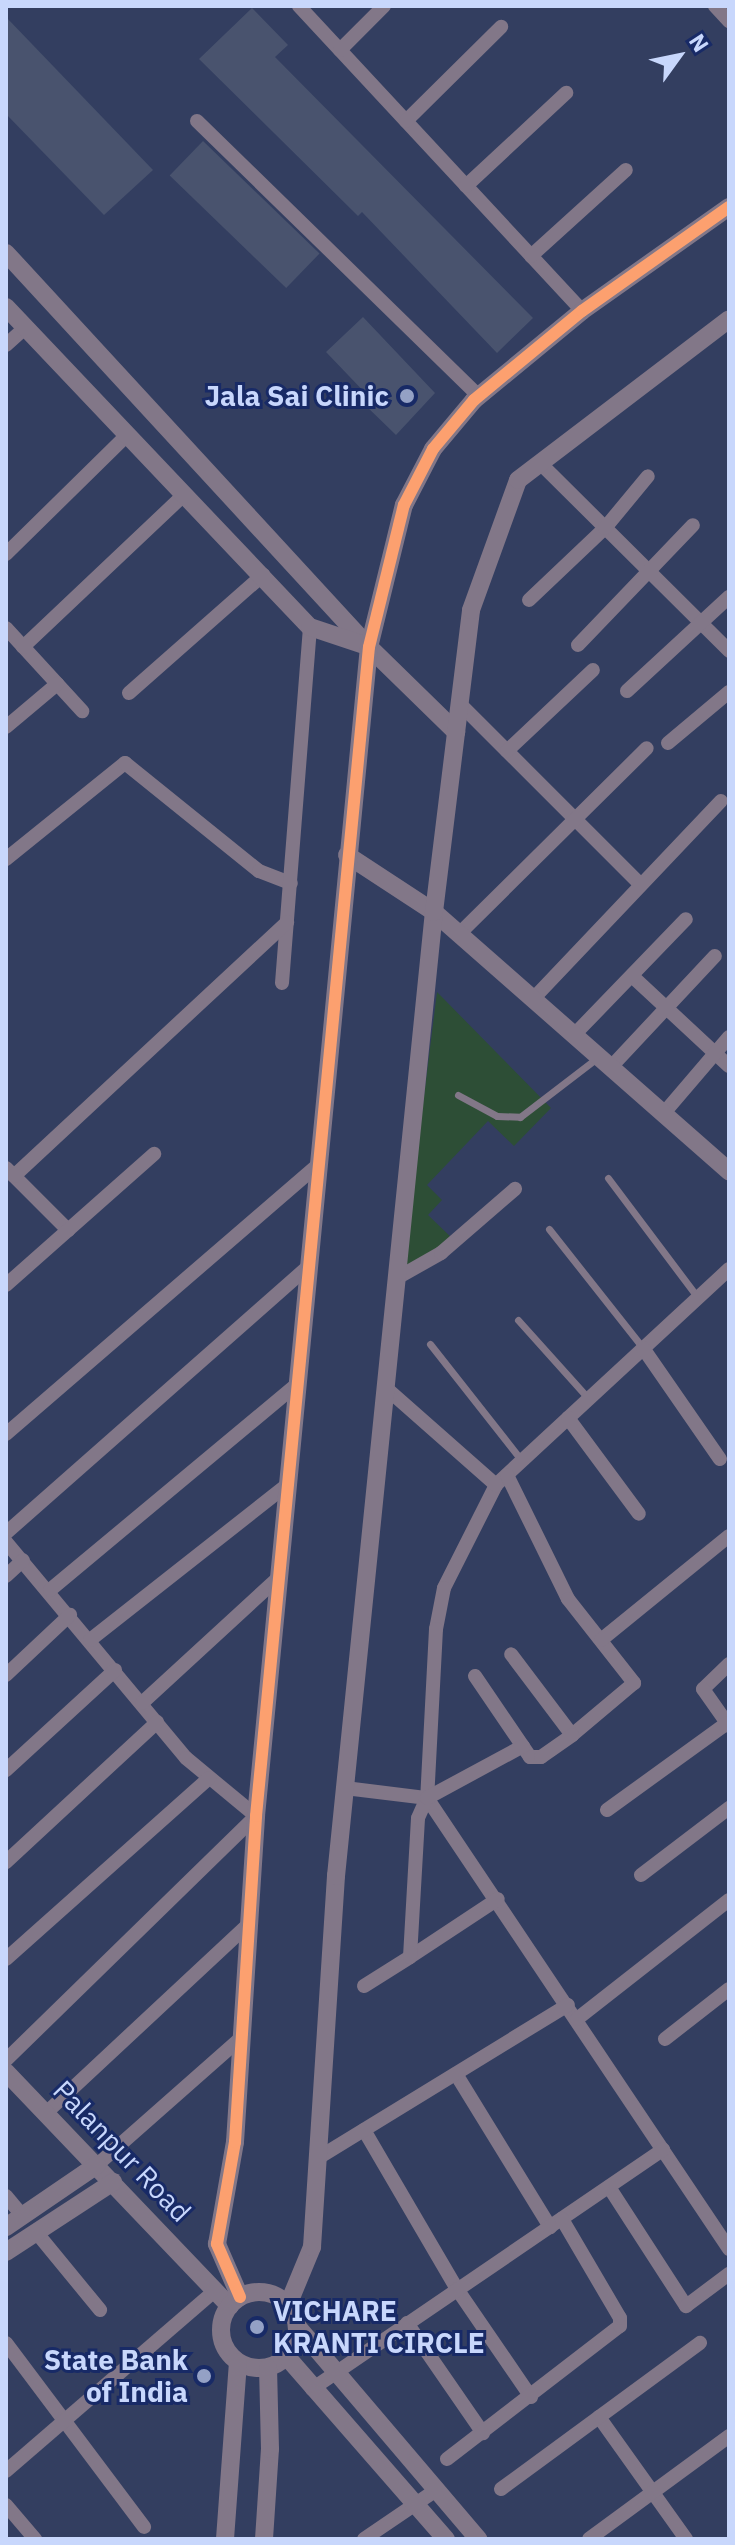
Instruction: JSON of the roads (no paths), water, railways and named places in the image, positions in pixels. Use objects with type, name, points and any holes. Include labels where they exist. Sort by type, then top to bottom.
[{"type":"street","points":[[299,6],[582,311]]},
{"type":"street","points":[[340,50],[384,6]]},
{"type":"street","points":[[715,6],[729,21]]},
{"type":"street","points":[[406,121],[501,27]]},
{"type":"street","points":[[466,186],[566,93]]},
{"type":"street","points":[[197,121],[479,396]]},
{"type":"street","points":[[531,256],[626,170]]},
{"type":"street","points":[[235,2301],[217,2244],[235,2142],[256,1816],[369,647],[404,505],[433,449],[479,396],[582,311],[729,207]]},
{"type":"street","points":[[6,253],[369,647],[456,732]]},
{"type":"street","points":[[6,307],[310,627],[369,647]]},
{"type":"street","points":[[288,2305],[312,2247],[345,1788],[434,912],[471,610],[518,480],[729,319]]},
{"type":"street","points":[[6,345],[25,328]]},
{"type":"street","points":[[6,554],[126,436]]},
{"type":"street","points":[[540,463],[729,651]]},
{"type":"street","points":[[529,600],[605,528],[648,476]]},
{"type":"street","points":[[23,647],[184,495]]},
{"type":"street","points":[[578,645],[651,573],[693,525]]},
{"type":"street","points":[[129,693],[263,575]]},
{"type":"street","points":[[627,691],[729,597]]},
{"type":"street","points":[[282,983],[310,627]]},
{"type":"street","points":[[6,628],[82,711]]},
{"type":"street","points":[[507,751],[593,670]]},
{"type":"street","points":[[6,727],[57,684]]},
{"type":"street","points":[[668,743],[729,692]]},
{"type":"street","points":[[459,703],[641,885]]},
{"type":"street","points":[[459,934],[647,748]]},
{"type":"street","points":[[6,859],[125,763],[259,871],[291,883]]},
{"type":"street","points":[[533,999],[721,801]]},
{"type":"street","points":[[347,855],[434,912],[729,1171]]},
{"type":"street","points":[[574,1035],[686,919]]},
{"type":"street","points":[[68,1230],[10,1172],[287,922]]},
{"type":"street","points":[[605,1062],[668,1006],[715,956]]},
{"type":"street","points":[[632,976],[668,1006],[729,1066]]},
{"type":"street","points":[[664,1113],[729,1037]]},
{"type":"street","points":[[8,1280],[154,1154]]},
{"type":"street","points":[[6,1434],[317,1166]]},
{"type":"street","points":[[397,1278],[441,1253],[515,1189]]},
{"type":"street","points":[[6,1533],[307,1268]]},
{"type":"street","points":[[410,1957],[418,1818],[427,1798],[436,1629],[444,1588],[502,1480],[698,1298],[726,1277]]},
{"type":"street","points":[[643,1348],[720,1459]]},
{"type":"street","points":[[50,1590],[297,1384]]},
{"type":"street","points":[[386,1388],[502,1480],[568,1599],[634,1683],[572,1735],[535,1759],[475,1676]]},
{"type":"street","points":[[568,1418],[639,1514]]},
{"type":"street","points":[[90,1640],[287,1485]]},
{"type":"street","points":[[601,1640],[729,1536]]},
{"type":"street","points":[[6,1542],[50,1590],[157,1722],[209,1778],[256,1816]]},
{"type":"street","points":[[6,1576],[23,1560]]},
{"type":"street","points":[[142,1703],[278,1578]]},
{"type":"street","points":[[6,1675],[70,1615]]},
{"type":"street","points":[[511,1654],[572,1735]]},
{"type":"street","points":[[607,1810],[728,1724],[703,1689],[729,1664]]},
{"type":"street","points":[[6,1770],[115,1670]]},
{"type":"street","points":[[6,1862],[157,1722]]},
{"type":"street","points":[[345,1788],[427,1798],[523,1746]]},
{"type":"street","points":[[6,1959],[209,1778]]},
{"type":"street","points":[[427,1798],[498,1899],[729,2249]]},
{"type":"street","points":[[641,1875],[729,1808]]},
{"type":"street","points":[[6,2060],[256,1816]]},
{"type":"street","points":[[364,1986],[498,1899]]},
{"type":"street","points":[[577,2019],[729,1900]]},
{"type":"street","points":[[46,2113],[249,1924]]},
{"type":"street","points":[[665,2039],[729,1989]]},
{"type":"street","points":[[318,2158],[568,2005]]},
{"type":"street","points":[[6,2227],[97,2165],[242,2037]]},
{"type":"street","name":"Palanpur Road","points":[[6,2072],[216,2290],[235,2301]]},
{"type":"street","points":[[447,2459],[620,2326],[620,2318],[456,2074]]},
{"type":"street","points":[[364,2130],[457,2289],[531,2397]]},
{"type":"street","points":[[312,2389],[663,2150]]},
{"type":"street","points":[[6,2252],[113,2182]]},
{"type":"street","points":[[609,2187],[686,2306],[729,2274]]},
{"type":"street","points":[[6,2196],[23,2216]]},
{"type":"street","points":[[36,2232],[100,2310]]},
{"type":"street","points":[[6,2471],[216,2290]]},
{"type":"street","points":[[297,2326],[287,2357],[268,2368],[238,2362],[229,2353],[221,2329],[235,2301],[260,2292],[288,2305],[297,2326],[478,2539]]},
{"type":"street","points":[[407,2323],[483,2433]]},
{"type":"street","points":[[6,2343],[144,2527]]},
{"type":"street","points":[[501,2489],[700,2343]]},
{"type":"street","points":[[287,2357],[446,2539]]},
{"type":"street","points":[[225,2539],[238,2362]]},
{"type":"street","points":[[264,2539],[270,2449],[268,2368]]},
{"type":"street","points":[[599,2417],[686,2539]]},
{"type":"street","points":[[589,2539],[729,2436]]},
{"type":"street","points":[[365,2539],[436,2490]]},
{"type":"street","points":[[6,2505],[35,2539]]},
{"type":"lane","points":[[458,1095],[497,1116],[520,1117],[605,1062]]},
{"type":"lane","points":[[608,1178],[698,1298]]},
{"type":"lane","points":[[549,1229],[643,1348]]},
{"type":"lane","points":[[518,1320],[589,1399]]},
{"type":"lane","points":[[430,1344],[522,1461]]},
{"type":"place","name":"Jala Sai Clinic","points":[[407,396]]},
{"type":"place","name":"VICHARE KRANTI CIRCLE","points":[[257,2327]]},
{"type":"place","name":"State Bank of India","points":[[204,2376]]}]
